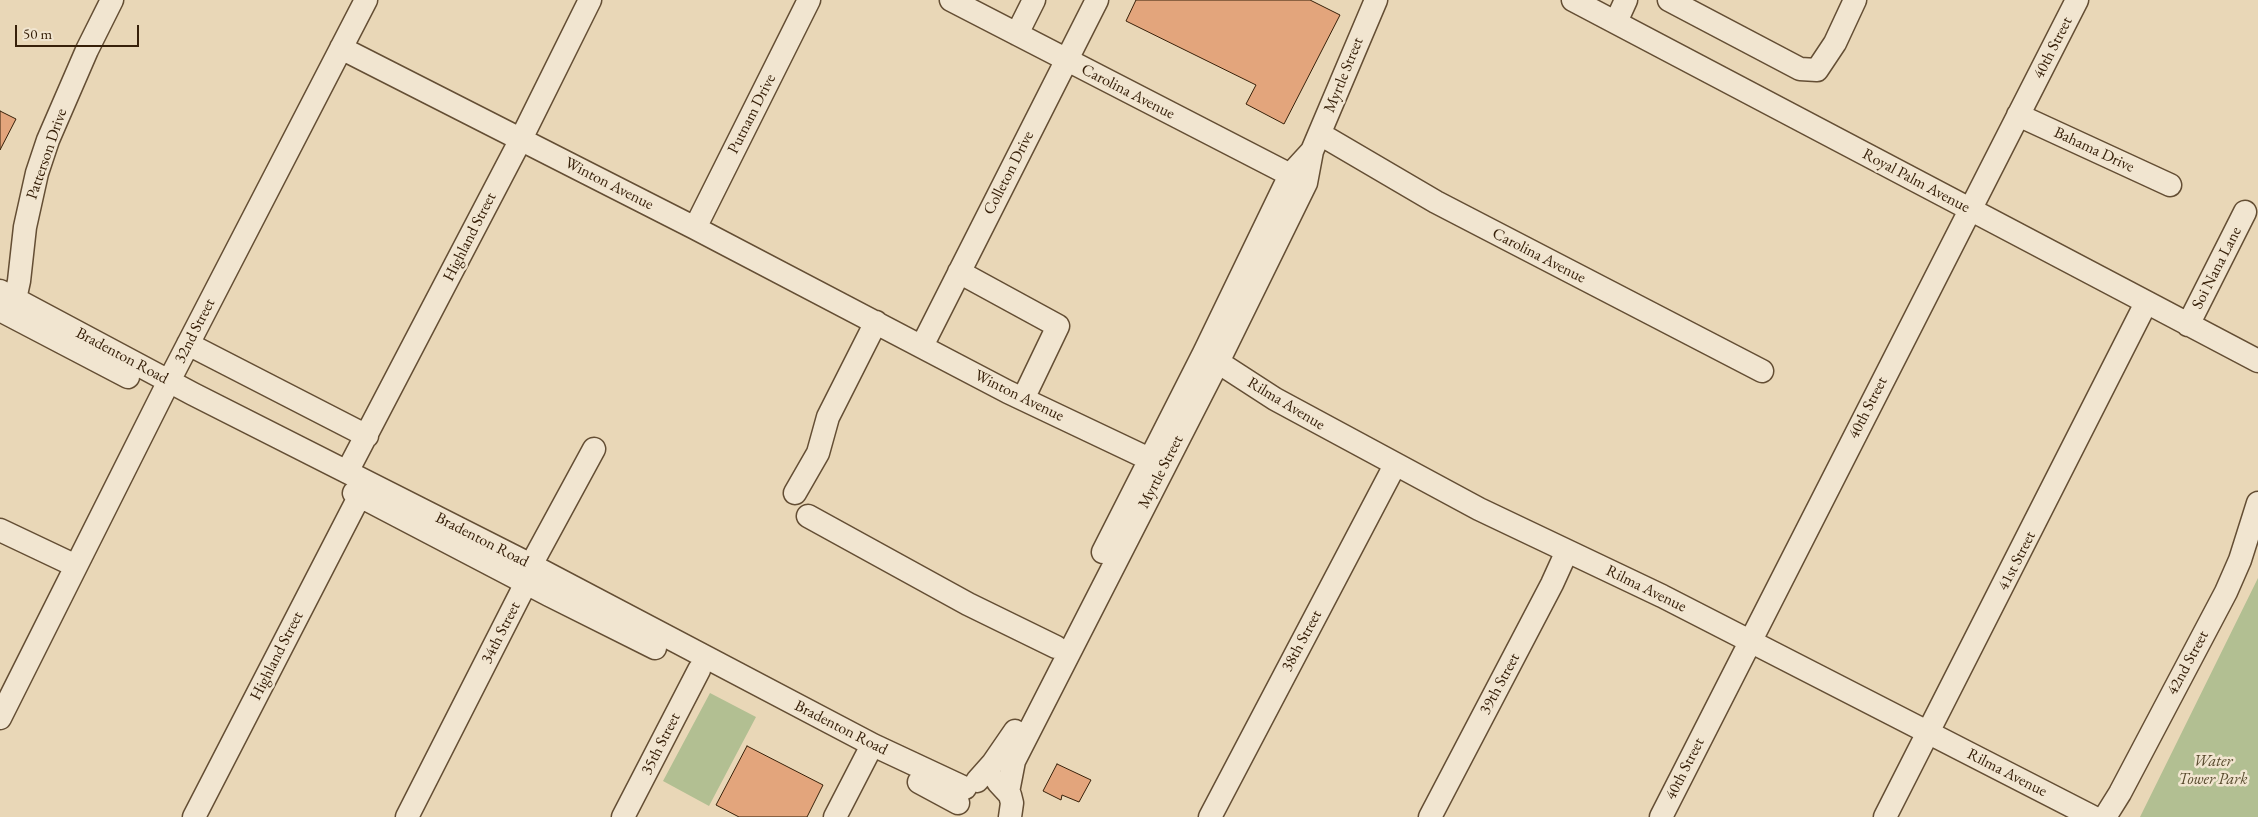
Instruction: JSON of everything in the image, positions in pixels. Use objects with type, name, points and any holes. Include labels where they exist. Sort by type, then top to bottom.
[{"type":"street","name":"Patterson Drive","points":[[7,304],[20,281],[25,227],[37,173],[48,140],[87,50],[112,0]]},
{"type":"street","name":"32nd Street","points":[[0,718],[188,344],[366,0]]},
{"type":"street","name":"Highland Street","points":[[347,472],[521,139],[590,0]]},
{"type":"street","name":"Putnam Drive","points":[[695,228],[809,0]]},
{"type":"street","name":"Carolina Avenue","points":[[951,0],[1298,179]]},
{"type":"street","points":[[1017,34],[1034,0]]},
{"type":"street","name":"Colleton Drive","points":[[922,346],[1097,0]]},
{"type":"street","name":"Myrtle Street","points":[[963,804],[1010,741],[1056,646],[1157,462],[1211,357],[1316,142],[1338,85],[1376,0]]},
{"type":"street","name":"Royal Palm Avenue","points":[[1573,0],[2258,361]]},
{"type":"street","points":[[1616,22],[1626,0]]},
{"type":"street","points":[[1668,0],[1800,69],[1817,70],[1835,43],[1855,0]]},
{"type":"street","name":"40th Street","points":[[1661,817],[2077,0]]},
{"type":"street","name":"Winton Avenue","points":[[341,48],[695,228],[1023,399],[1157,462]]},
{"type":"street","name":"Bahama Drive","points":[[2018,115],[2170,185]]},
{"type":"street","name":"Carolina Avenue","points":[[1316,142],[1762,371]]},
{"type":"street","name":"Soi Nana Lane","points":[[2188,325],[2245,212]]},
{"type":"street","points":[[959,272],[1058,326],[1023,399]]},
{"type":"street","name":"41st Street","points":[[1885,817],[2146,303]]},
{"type":"street","name":"Bradenton Road","points":[[7,304],[166,388],[360,495],[528,574],[865,740],[963,804]]},
{"type":"street","points":[[795,493],[818,453],[828,418],[876,322]]},
{"type":"street","points":[[188,344],[367,436]]},
{"type":"street","name":"Rilma Avenue","points":[[1211,357],[1275,399],[1395,466],[1479,509],[1750,640],[2093,817]]},
{"type":"street","name":"Bradenton Road","points":[[166,388],[347,472],[699,670],[963,804]]},
{"type":"street","name":"34th Street","points":[[407,817],[528,574],[594,449]]},
{"type":"street","name":"Myrtle Street","points":[[1013,810],[1014,761],[1157,462]]},
{"type":"street","name":"38th Street","points":[[1210,817],[1395,466]]},
{"type":"street","name":"Highland Street","points":[[194,817],[360,495]]},
{"type":"street","name":"42nd Street","points":[[2105,817],[2120,794],[2226,592],[2240,560],[2258,503]]},
{"type":"street","points":[[808,516],[968,604],[1056,646]]},
{"type":"street","points":[[0,530],[76,566]]},
{"type":"street","name":"39th Street","points":[[1430,817],[1552,584],[1567,551]]},
{"type":"street","name":"35th Street","points":[[623,817],[699,670]]},
{"type":"street","points":[[835,817],[867,755]]},
{"type":"street","name":"Bradenton Road","points":[[963,804],[989,780],[997,782],[1013,810]]},
{"type":"green space","name":"Water Tower Park","points":[[2258,578],[2258,817],[2140,817]]},
{"type":"green space","points":[[710,693],[756,717],[709,806],[663,781]]},
{"type":"building","points":[[1136,0],[1310,0],[1340,15],[1284,124],[1246,104],[1256,85],[1126,21]]},
{"type":"building","points":[[0,111],[16,119],[0,150]]},
{"type":"building","points":[[747,746],[823,785],[807,817],[739,817],[716,805]]},
{"type":"building","points":[[1057,764],[1091,780],[1079,802],[1062,795],[1061,800],[1043,791]]}]
